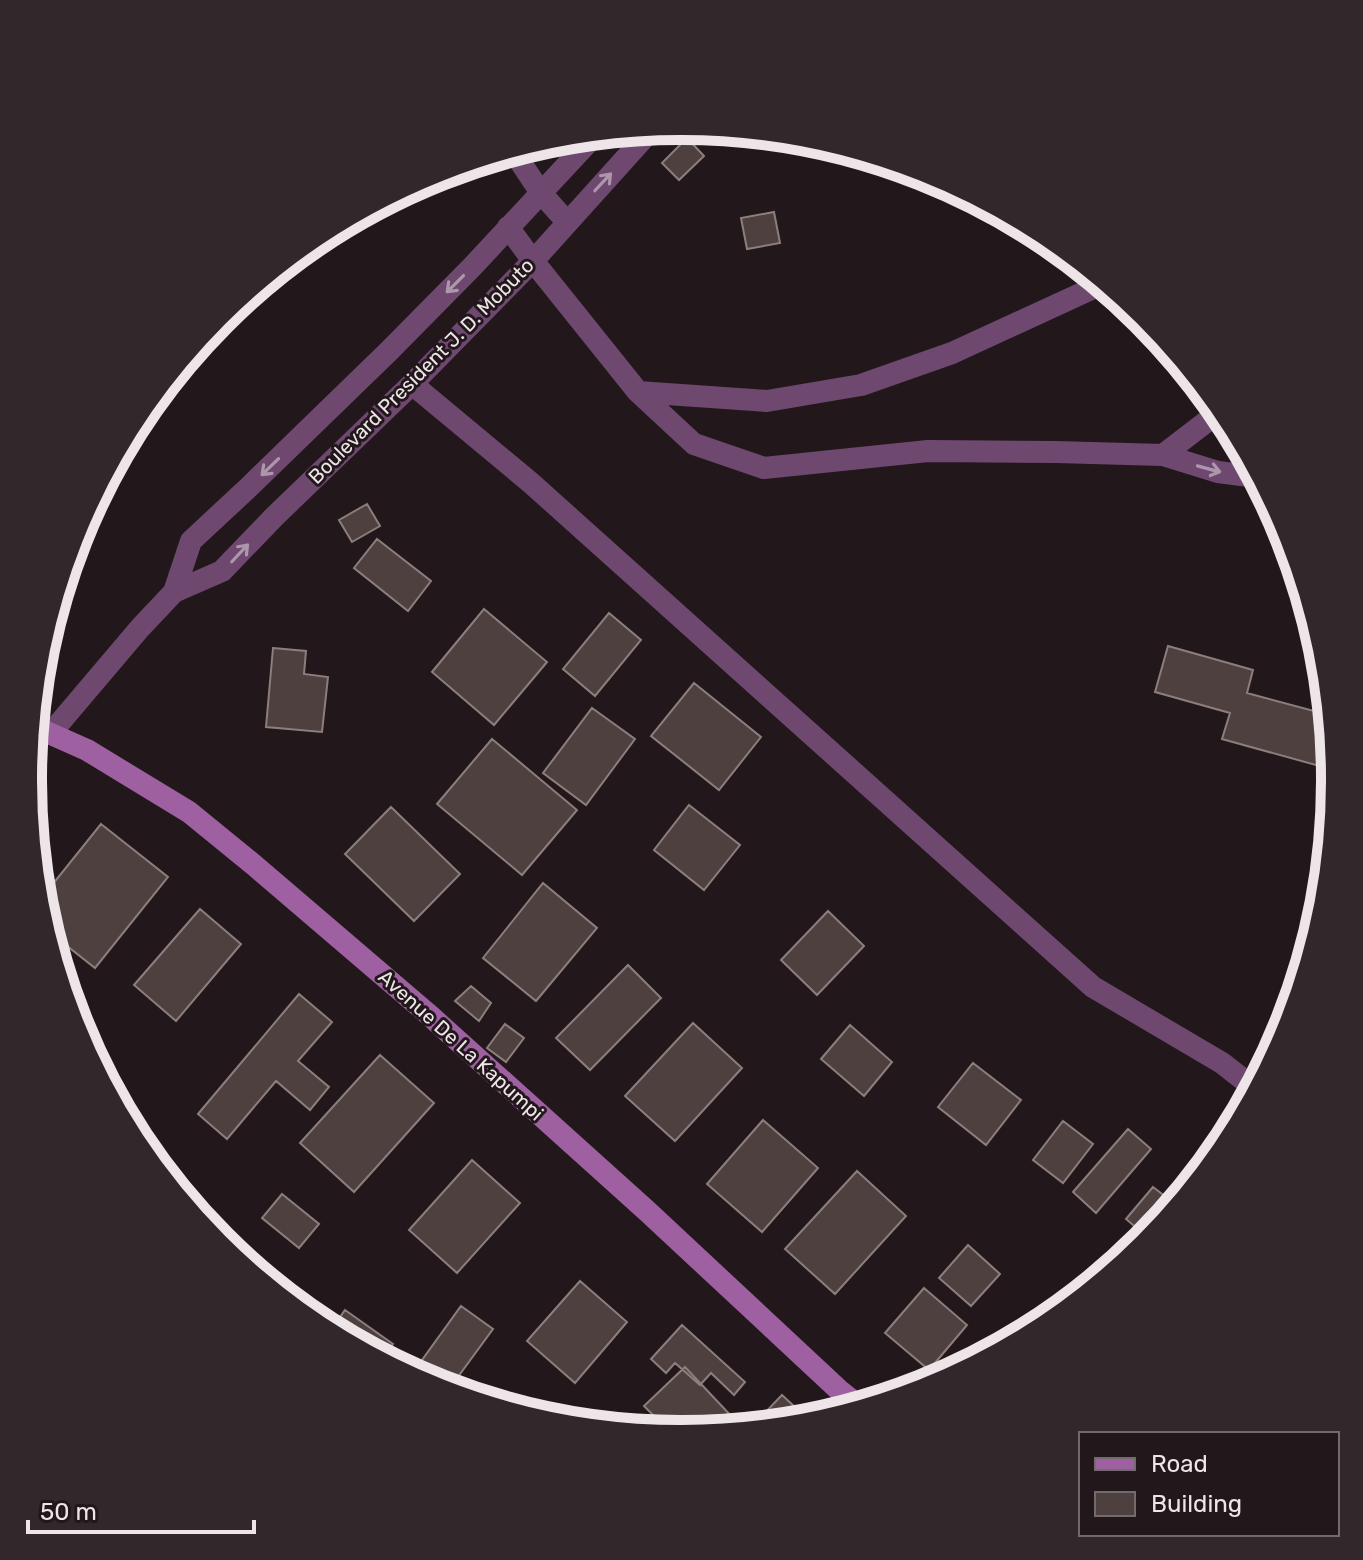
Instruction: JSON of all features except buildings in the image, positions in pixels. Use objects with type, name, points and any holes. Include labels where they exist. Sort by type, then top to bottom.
[{"type":"main road","name":"Avenue De La Kapumpi","points":[[44,731],[87,750],[189,812],[254,865],[427,1013],[848,1398]]},
{"type":"street","name":"Boulevard President J. D. Mobuto","points":[[44,728],[174,592],[222,571],[533,261],[640,142]]},
{"type":"street","name":"Boulevard President J. D. Mobuto","points":[[174,592],[191,541],[378,362],[582,149]]},
{"type":"street","points":[[520,161],[541,193],[567,222]]},
{"type":"street","points":[[508,227],[638,392],[694,444],[764,468],[928,451],[1163,455],[1218,472],[1243,475]]},
{"type":"street","points":[[638,392],[767,401],[861,385],[952,353],[1091,289]]},
{"type":"street","points":[[412,384],[531,483],[1093,987],[1222,1063],[1245,1081]]},
{"type":"street","points":[[1163,455],[1209,420]]}]
